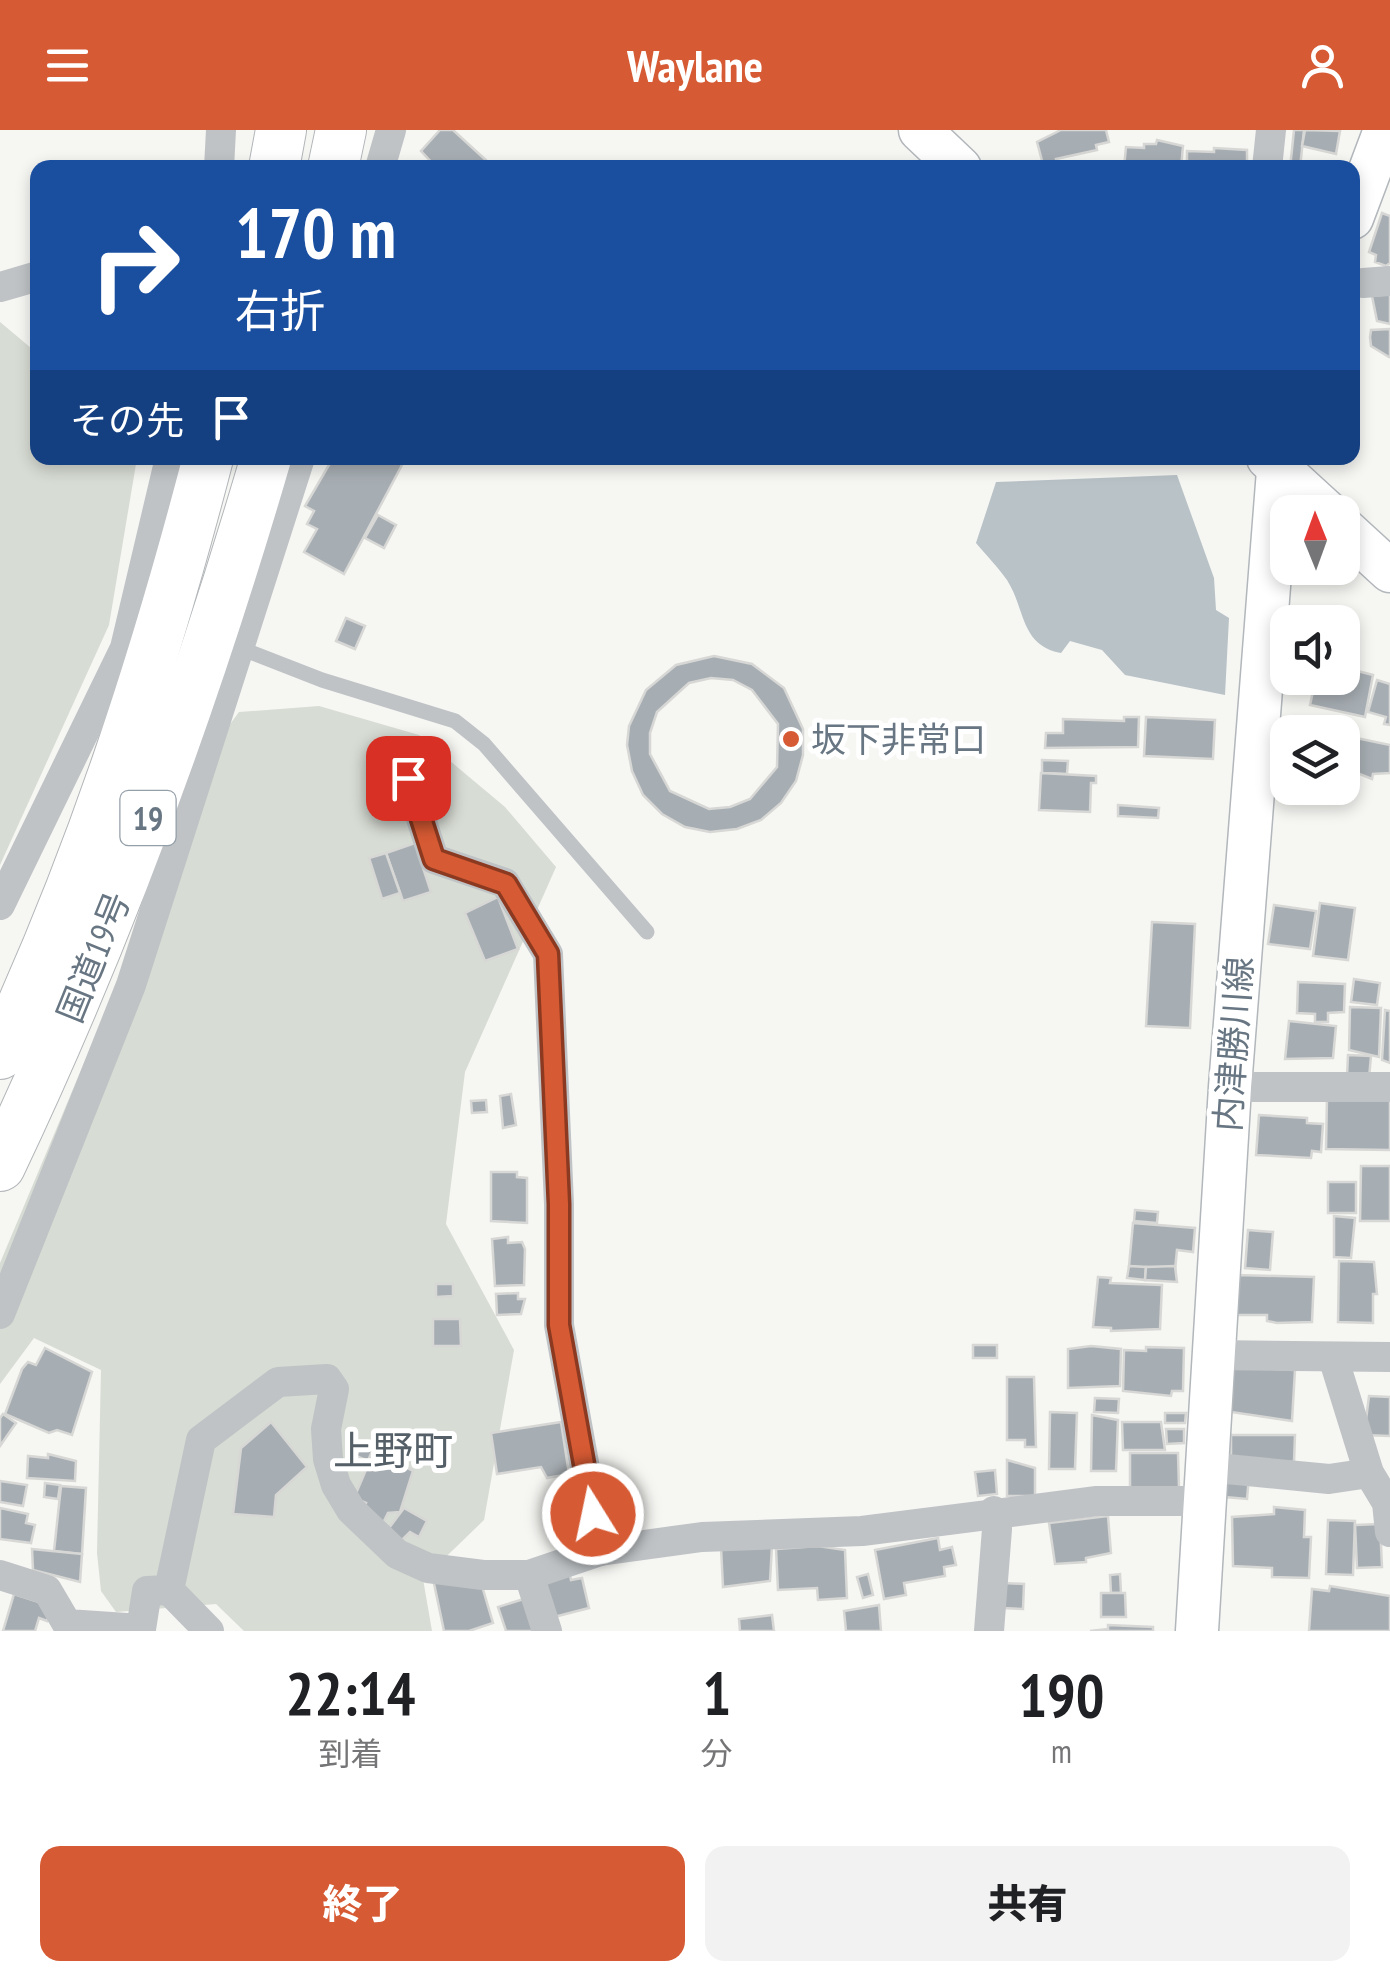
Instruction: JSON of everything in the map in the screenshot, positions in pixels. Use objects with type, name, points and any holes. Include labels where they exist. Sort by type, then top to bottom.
[{"type":"highway","points":[[276,160],[282,130]]},
{"type":"highway","points":[[334,160],[340,130]]},
{"type":"highway","name":"国道19号","points":[[0,1054],[37,974],[106,798],[168,613],[206,465]]},
{"type":"highway","name":"国道19号","points":[[0,1166],[82,987],[151,810],[217,625],[264,465]]},
{"type":"main road","points":[[920,130],[952,160]]},
{"type":"main road","points":[[1360,197],[1385,130]]},
{"type":"main road","name":"内津勝川線","points":[[1197,1631],[1212,1355],[1274,465]]},
{"type":"main road","points":[[1279,465],[1310,495]]},
{"type":"main road","points":[[1360,544],[1390,571]]},
{"type":"street","points":[[220,160],[221,130]]},
{"type":"street","points":[[382,160],[390,130]]},
{"type":"street","points":[[1268,160],[1271,130]]},
{"type":"street","points":[[0,288],[30,279]]},
{"type":"street","points":[[0,904],[125,648],[168,465]]},
{"type":"street","points":[[0,1314],[131,986],[298,465]]},
{"type":"street","points":[[408,778],[434,859],[506,884],[548,954],[559,1204],[559,1325],[600,1551]]},
{"type":"street","points":[[1230,1087],[1390,1087]]},
{"type":"street","points":[[1212,1355],[1390,1358]]},
{"type":"street","points":[[1333,1357],[1369,1474],[1387,1503],[1390,1532]]},
{"type":"street","points":[[169,1590],[201,1440],[278,1382],[327,1380],[334,1389],[326,1429],[336,1486],[372,1534],[397,1554],[428,1568],[483,1576],[529,1575],[600,1551],[702,1537],[862,1531],[1204,1484],[1369,1474]]},
{"type":"street","points":[[990,1631],[997,1529],[994,1512]]},
{"type":"street","points":[[0,1574],[47,1590],[63,1627],[141,1629],[147,1590],[169,1590],[209,1631]]},
{"type":"street","points":[[529,1575],[547,1631]]},
{"type":"lane","points":[[240,648],[322,680],[455,721],[484,744],[646,932]]},
{"type":"shaded area","points":[[0,322],[30,347],[30,465],[136,465],[109,625],[0,865]]},
{"type":"shaded area","points":[[1177,475],[1214,578],[1216,610],[1229,618],[1225,695],[1125,675],[1102,650],[1070,641],[1061,653],[1048,649],[1031,634],[1007,580],[976,543],[996,482]]},
{"type":"shaded area","points":[[319,706],[419,735],[505,807],[556,867],[465,1072],[446,1224],[514,1350],[484,1520],[423,1579],[432,1631],[244,1631],[216,1604],[116,1612],[101,1591],[97,1553],[101,1370],[34,1338],[0,1384],[0,1263],[144,920],[189,780],[239,712]]},
{"type":"building","points":[[440,130],[453,130],[486,160],[429,160],[421,151]]},
{"type":"building","points":[[1061,130],[1106,130],[1109,142],[1096,145],[1097,150],[1042,160],[1037,142]]},
{"type":"building","points":[[1294,130],[1304,130],[1301,160],[1291,160]]},
{"type":"building","points":[[1305,130],[1340,131],[1336,154],[1302,146]]},
{"type":"building","points":[[1157,140],[1183,146],[1182,160],[1125,160],[1126,147],[1156,144]]},
{"type":"building","points":[[1214,148],[1247,150],[1247,160],[1187,160],[1187,151],[1214,152]]},
{"type":"building","points":[[1382,213],[1390,216],[1390,263],[1386,266],[1375,262],[1376,255],[1369,252]]},
{"type":"building","points":[[1390,294],[1390,324],[1377,321],[1372,296]]},
{"type":"building","points":[[1390,329],[1389,357],[1371,346],[1370,337],[1371,330]]},
{"type":"building","points":[[329,465],[402,465],[344,574],[304,552],[317,529],[307,524],[314,511],[305,506]]},
{"type":"building","points":[[378,515],[396,525],[384,548],[365,538]]},
{"type":"building","points":[[346,618],[365,626],[355,649],[336,641]]},
{"type":"building","name":"坂下非常口","points":[[714,656],[752,664],[784,688],[803,729],[803,755],[796,781],[781,803],[761,820],[737,829],[710,832],[685,827],[662,814],[643,795],[632,771],[627,745],[629,726],[646,690],[676,665]],"holes":[[[711,678],[733,680],[752,690],[778,724],[777,767],[750,799],[730,807],[709,809],[670,791],[650,754],[650,733],[657,712],[689,683]]]},
{"type":"building","points":[[1360,672],[1373,675],[1365,717],[1310,705],[1312,695],[1360,695]]},
{"type":"building","points":[[1377,680],[1390,684],[1390,725],[1384,724],[1386,717],[1368,712]]},
{"type":"building","points":[[1124,717],[1139,717],[1138,747],[1045,748],[1046,733],[1063,733],[1063,719],[1124,721]]},
{"type":"building","points":[[1146,717],[1215,720],[1213,759],[1144,756]]},
{"type":"building","points":[[1360,739],[1390,745],[1390,773],[1373,774],[1372,779],[1360,774]]},
{"type":"building","points":[[1042,760],[1068,761],[1067,774],[1042,773]]},
{"type":"building","points":[[435,769],[450,809],[429,814],[415,775]]},
{"type":"building","points":[[1041,773],[1096,776],[1096,783],[1091,783],[1090,812],[1039,810]]},
{"type":"building","points":[[1118,805],[1159,808],[1158,818],[1118,816]]},
{"type":"building","points":[[415,843],[431,892],[403,901],[386,853]]},
{"type":"building","points":[[386,853],[400,893],[382,899],[369,858]]},
{"type":"building","points":[[498,897],[518,949],[485,961],[465,913]]},
{"type":"building","points":[[1320,903],[1355,908],[1348,960],[1313,956]]},
{"type":"building","points":[[1274,905],[1316,911],[1310,949],[1268,944]]},
{"type":"building","points":[[1152,922],[1195,924],[1190,1028],[1146,1026]]},
{"type":"building","points":[[1354,979],[1380,983],[1377,1005],[1351,1002]]},
{"type":"building","points":[[1298,982],[1345,984],[1344,1012],[1328,1013],[1328,1022],[1315,1022],[1315,1014],[1297,1013]]},
{"type":"building","points":[[1350,1007],[1381,1008],[1379,1057],[1349,1050]]},
{"type":"building","points":[[1385,1010],[1390,1011],[1390,1063],[1382,1060]]},
{"type":"building","points":[[1289,1021],[1336,1026],[1333,1058],[1285,1059]]},
{"type":"building","points":[[1348,1055],[1371,1056],[1369,1078],[1347,1076]]},
{"type":"building","points":[[511,1094],[516,1125],[503,1128],[500,1096]]},
{"type":"building","points":[[1327,1097],[1390,1099],[1390,1150],[1326,1149]]},
{"type":"building","points":[[486,1100],[487,1112],[472,1113],[471,1101]]},
{"type":"building","points":[[1259,1115],[1307,1118],[1307,1123],[1323,1124],[1321,1152],[1312,1151],[1311,1158],[1256,1155]]},
{"type":"building","points":[[1361,1166],[1390,1166],[1390,1221],[1360,1221]]},
{"type":"building","points":[[491,1172],[517,1172],[517,1177],[527,1178],[527,1223],[491,1221]]},
{"type":"building","points":[[1328,1182],[1356,1182],[1356,1213],[1328,1213]]},
{"type":"building","points":[[1135,1210],[1158,1212],[1157,1223],[1134,1221]]},
{"type":"building","points":[[1334,1216],[1355,1218],[1351,1258],[1334,1257]]},
{"type":"building","points":[[1133,1223],[1195,1228],[1193,1252],[1177,1250],[1175,1270],[1129,1266]]},
{"type":"building","points":[[1248,1230],[1273,1232],[1270,1270],[1245,1268]]},
{"type":"building","points":[[508,1237],[508,1243],[522,1242],[525,1249],[524,1285],[495,1286],[492,1239]]},
{"type":"building","points":[[1339,1261],[1374,1262],[1377,1294],[1373,1294],[1373,1323],[1338,1322]]},
{"type":"building","points":[[1129,1266],[1146,1267],[1145,1280],[1127,1278]]},
{"type":"building","points":[[1175,1266],[1177,1282],[1145,1280],[1146,1267]]},
{"type":"building","points":[[1237,1275],[1314,1277],[1312,1322],[1277,1323],[1267,1321],[1267,1315],[1237,1315]]},
{"type":"building","points":[[1098,1277],[1111,1278],[1110,1283],[1162,1285],[1160,1329],[1111,1331],[1093,1327]]},
{"type":"building","points":[[436,1284],[453,1284],[453,1296],[436,1297]]},
{"type":"building","points":[[518,1293],[518,1299],[525,1299],[521,1314],[497,1315],[496,1294]]},
{"type":"building","points":[[433,1319],[460,1319],[461,1346],[433,1346]]},
{"type":"building","points":[[973,1345],[997,1345],[997,1358],[973,1358]]},
{"type":"building","points":[[1146,1347],[1184,1348],[1183,1391],[1172,1391],[1171,1396],[1123,1391],[1124,1350],[1146,1351]]},
{"type":"building","points":[[45,1348],[92,1372],[72,1435],[57,1430],[49,1433],[5,1414],[22,1369],[28,1362],[36,1365]]},
{"type":"building","points":[[1068,1349],[1121,1349],[1120,1386],[1068,1388]]},
{"type":"building","points":[[1230,1370],[1295,1370],[1292,1421],[1231,1412]]},
{"type":"building","points":[[1007,1377],[1034,1377],[1036,1447],[1025,1447],[1025,1440],[1007,1440]]},
{"type":"building","points":[[1369,1396],[1390,1397],[1390,1436],[1364,1435]]},
{"type":"building","points":[[1095,1398],[1119,1399],[1118,1413],[1094,1412]]},
{"type":"building","points":[[1050,1412],[1077,1413],[1075,1469],[1049,1469]]},
{"type":"building","points":[[1165,1413],[1186,1413],[1185,1423],[1165,1423]]},
{"type":"building","points":[[3,1414],[16,1423],[0,1446],[0,1418]]},
{"type":"building","points":[[1092,1415],[1118,1420],[1116,1471],[1091,1471]]},
{"type":"building","points":[[271,1422],[307,1467],[276,1495],[274,1517],[233,1514],[241,1448]]},
{"type":"building","points":[[561,1422],[569,1474],[547,1478],[541,1467],[497,1474],[491,1433]]},
{"type":"building","points":[[1122,1422],[1161,1422],[1165,1450],[1123,1450]]},
{"type":"building","points":[[1166,1429],[1184,1429],[1184,1443],[1167,1444]]},
{"type":"building","points":[[1231,1435],[1295,1435],[1294,1462],[1231,1461]]},
{"type":"building","points":[[363,1441],[374,1446],[368,1461],[356,1456]]},
{"type":"building","points":[[374,1451],[413,1471],[400,1512],[388,1513],[383,1523],[361,1513],[366,1503],[354,1498]]},
{"type":"building","points":[[1130,1453],[1178,1453],[1179,1488],[1130,1488]]},
{"type":"building","points":[[48,1454],[76,1461],[75,1481],[27,1478],[28,1456],[48,1458]]},
{"type":"building","points":[[1007,1460],[1035,1468],[1035,1496],[1007,1496]]},
{"type":"building","points":[[995,1470],[997,1494],[978,1496],[975,1472]]},
{"type":"building","points":[[1227,1475],[1249,1477],[1247,1499],[1225,1497]]},
{"type":"building","points":[[0,1481],[27,1485],[23,1506],[0,1502]]},
{"type":"building","points":[[45,1483],[60,1485],[58,1499],[44,1497]]},
{"type":"building","points":[[61,1486],[86,1488],[82,1554],[54,1551]]},
{"type":"building","points":[[568,1489],[569,1499],[552,1501],[551,1491]]},
{"type":"building","points":[[1274,1507],[1305,1510],[1304,1537],[1311,1537],[1309,1578],[1272,1577],[1272,1568],[1233,1566],[1232,1517],[1274,1514]]},
{"type":"building","points":[[0,1508],[28,1514],[26,1523],[35,1525],[31,1543],[0,1539]]},
{"type":"building","points":[[404,1508],[427,1521],[419,1537],[410,1532],[401,1541],[386,1532]]},
{"type":"building","points":[[1108,1516],[1111,1553],[1086,1558],[1086,1562],[1055,1564],[1049,1523]]},
{"type":"building","points":[[1328,1520],[1355,1521],[1353,1575],[1326,1574]]},
{"type":"building","points":[[1380,1524],[1382,1567],[1357,1568],[1355,1525]]},
{"type":"building","points":[[938,1538],[940,1550],[952,1547],[956,1565],[944,1567],[945,1576],[904,1583],[906,1595],[884,1599],[875,1550]]},
{"type":"building","points":[[772,1546],[770,1581],[723,1587],[721,1548]]},
{"type":"building","points":[[818,1546],[845,1550],[847,1598],[818,1600],[817,1588],[778,1590],[776,1549]]},
{"type":"building","points":[[32,1549],[82,1554],[80,1582],[33,1570]]},
{"type":"building","points":[[432,1574],[482,1586],[493,1623],[469,1631],[444,1631]]},
{"type":"building","points":[[868,1574],[873,1595],[863,1598],[857,1577]]},
{"type":"building","points":[[1120,1574],[1121,1593],[1111,1593],[1110,1575]]},
{"type":"building","points":[[570,1575],[571,1580],[582,1578],[589,1608],[554,1617],[539,1582]]},
{"type":"building","points":[[1004,1583],[1024,1584],[1023,1609],[1003,1608]]},
{"type":"building","points":[[1330,1586],[1390,1596],[1390,1631],[1309,1631],[1312,1589],[1329,1591]]},
{"type":"building","points":[[1101,1593],[1125,1593],[1126,1617],[1101,1617]]},
{"type":"building","points":[[14,1594],[45,1604],[50,1611],[47,1621],[39,1618],[35,1631],[3,1631]]},
{"type":"building","points":[[530,1597],[541,1631],[506,1631],[498,1607]]},
{"type":"building","points":[[879,1605],[881,1631],[846,1631],[844,1611]]},
{"type":"building","points":[[772,1615],[774,1631],[740,1631],[739,1619]]},
{"type":"building","points":[[1108,1625],[1153,1627],[1153,1631],[1090,1631],[1108,1629]]},
{"type":"place","name":"坂下非常口","points":[[791,739]]},
{"type":"district","name":"上野町","points":[[393,1450]]},
{"type":"route","points":[[408,778],[434,859],[506,884],[548,954],[559,1204],[559,1325],[593,1514]]}]
